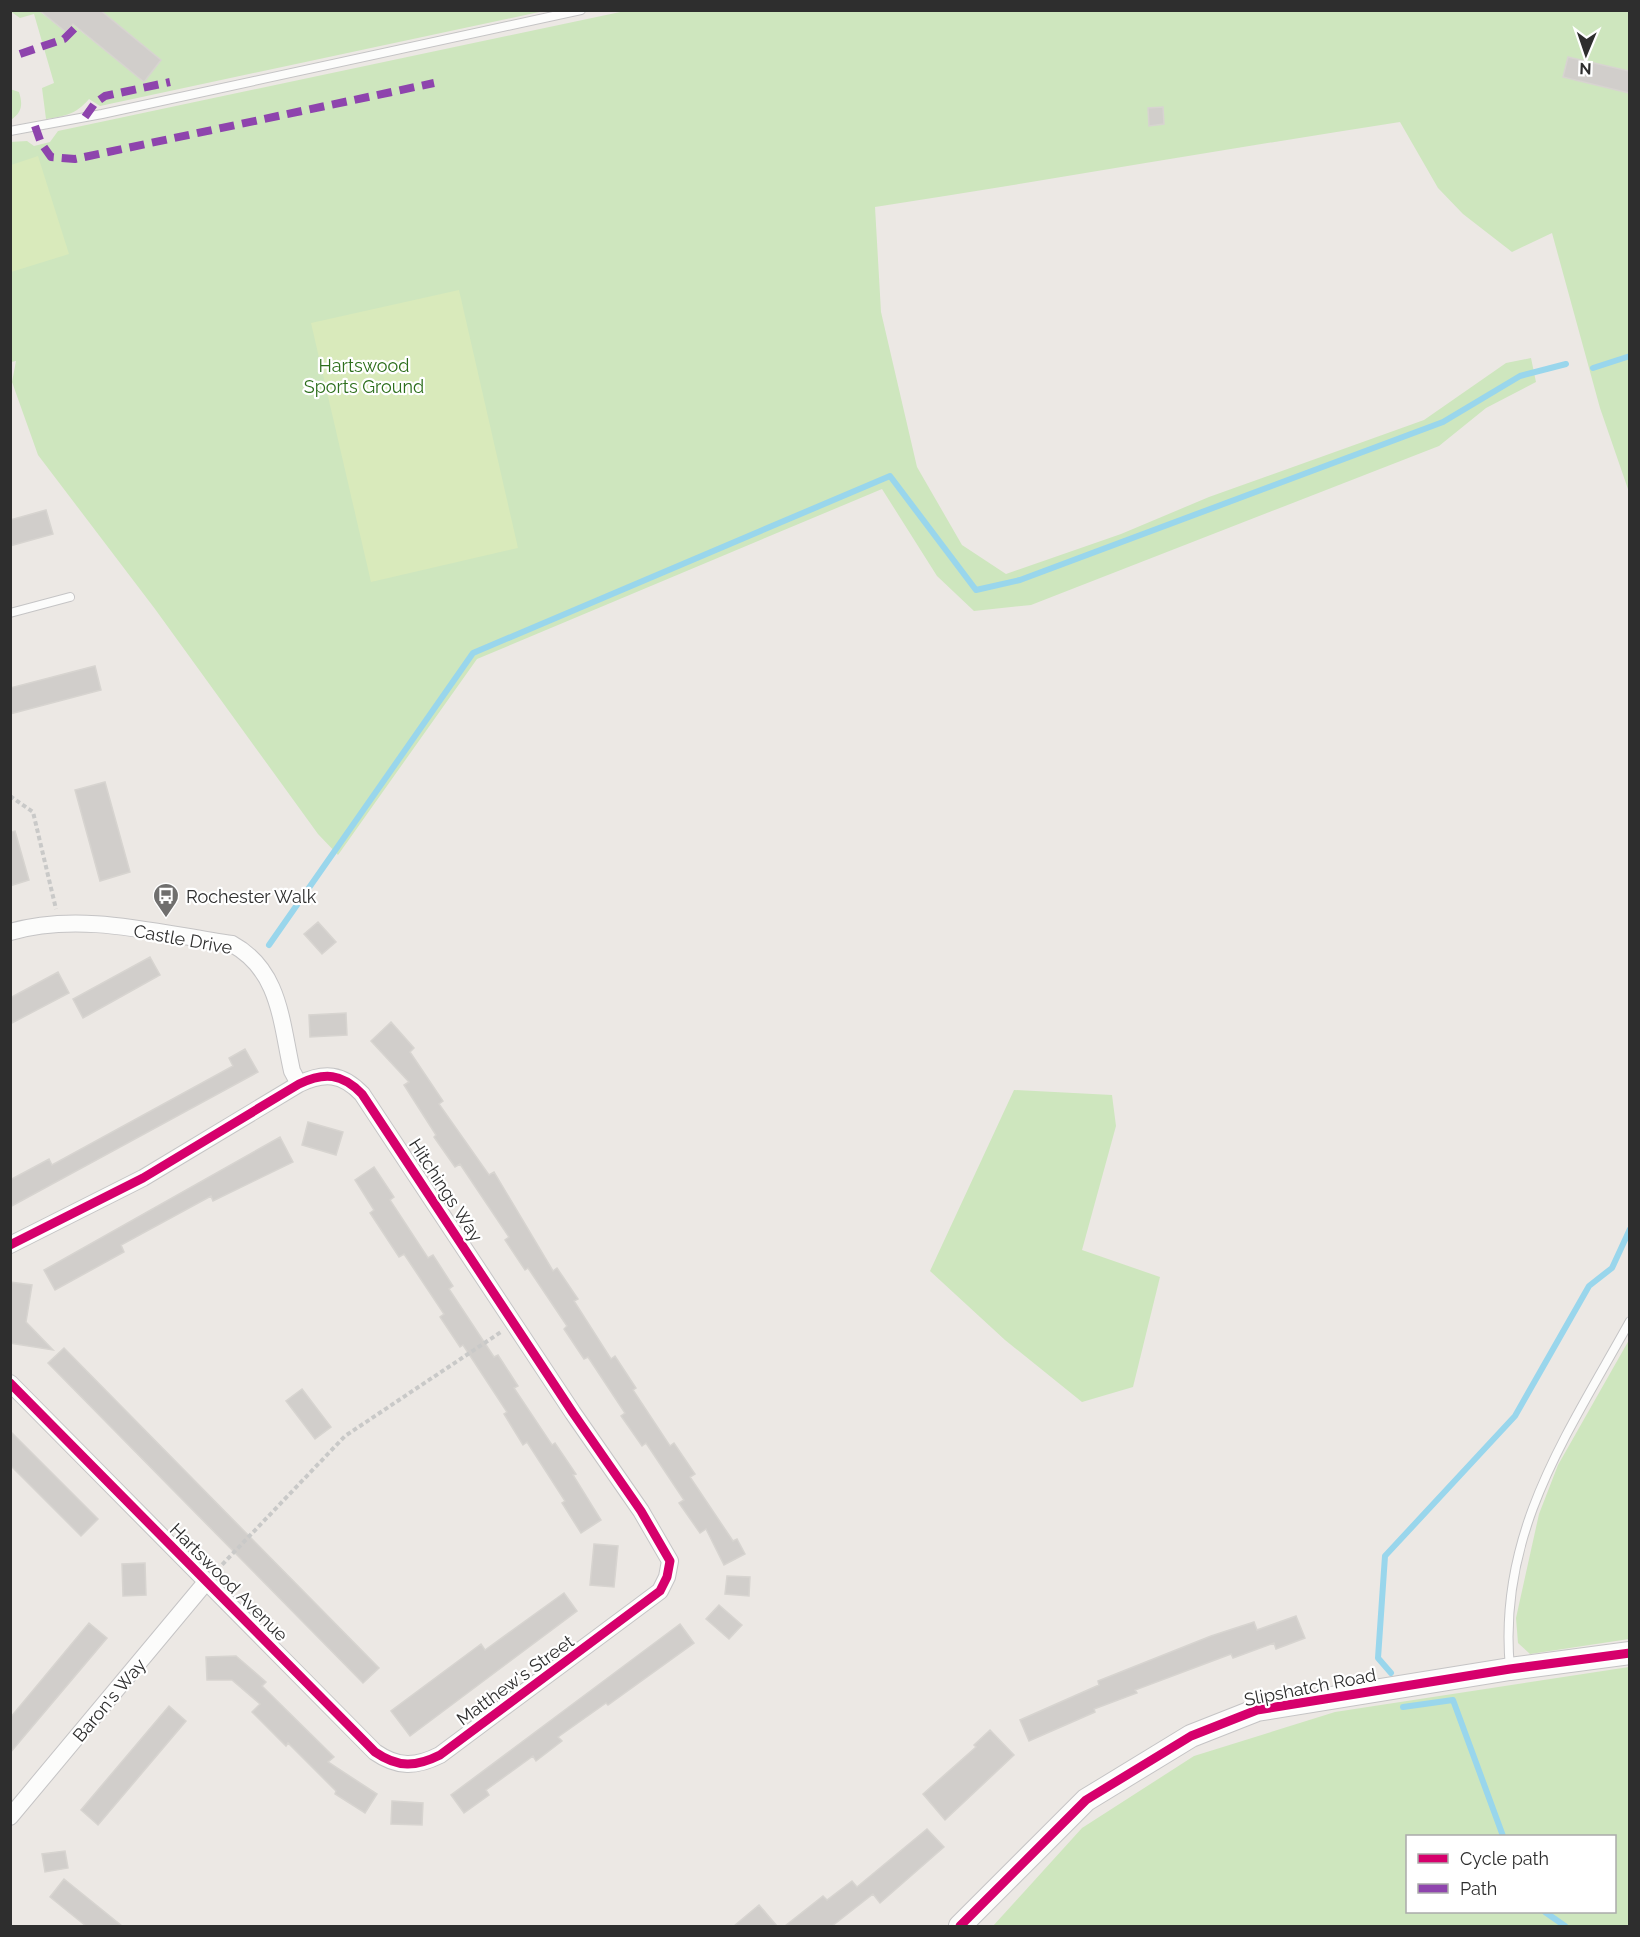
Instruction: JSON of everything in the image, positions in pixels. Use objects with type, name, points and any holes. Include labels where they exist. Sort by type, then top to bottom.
[{"type":"street","name":"Castle Drive","points":[[10,932],[38,924],[59,922],[102,925],[232,944],[249,953],[270,981],[292,1071],[299,1084]]},
{"type":"street","name":"Hitchings Way","points":[[10,1245],[143,1178],[299,1084],[316,1076],[332,1075],[351,1082],[362,1094],[641,1511],[670,1561],[667,1577],[660,1591],[610,1630]]},
{"type":"street","name":"Hartswood Avenue","points":[[10,1383],[375,1752],[400,1765],[426,1763],[440,1755]]},
{"type":"street","name":"Baron's Way","points":[[10,1817],[206,1582]]},
{"type":"street","name":"Matthew's Street","points":[[440,1755],[610,1630]]},
{"type":"street","name":"Slipshatch Road","points":[[960,1926],[1086,1800],[1191,1736],[1257,1710],[1510,1669],[1629,1653]]},
{"type":"lane","points":[[10,131],[102,114],[581,10]]},
{"type":"lane","points":[[10,613],[70,597]]},
{"type":"lane","points":[[1510,1669],[1509,1602],[1512,1574],[1526,1526],[1548,1468],[1629,1321]]},
{"type":"path","points":[[10,796],[33,812],[59,922]]},
{"type":"path","points":[[206,1582],[240,1543],[345,1436],[377,1412],[514,1323]]},
{"type":"green space","points":[[10,11],[39,11],[66,32],[73,25],[144,81],[161,60],[100,11],[544,11],[100,106],[89,99],[70,114],[46,119],[42,88],[54,83],[34,14],[20,18]]},
{"type":"green space","name":"Hartswood Sports Ground","points":[[625,11],[1629,11],[1629,492],[1600,408],[1552,233],[1512,252],[1463,214],[1438,188],[1400,122],[875,207],[881,312],[917,467],[962,545],[1006,574],[1121,534],[1209,497],[1424,420],[1506,363],[1531,358],[1536,382],[1486,408],[1439,446],[1031,605],[974,611],[937,576],[882,489],[477,659],[338,855],[318,834],[155,609],[38,455],[12,382],[16,361],[11,362],[10,142],[27,141],[34,146],[50,142],[58,131]]},
{"type":"green space","points":[[10,89],[19,92],[21,101],[19,111],[11,120]]},
{"type":"green space","points":[[38,156],[69,254],[11,272],[11,165]]},
{"type":"green space","points":[[459,290],[518,548],[371,582],[311,323]]},
{"type":"green space","points":[[1014,1090],[1112,1095],[1116,1126],[1082,1250],[1160,1277],[1133,1387],[1082,1402],[1005,1340],[930,1271]]},
{"type":"green space","points":[[1629,1340],[1629,1639],[1530,1654],[1518,1643],[1516,1618],[1539,1514],[1558,1465]]},
{"type":"green space","points":[[1629,1667],[1629,1926],[993,1926],[1082,1828],[1194,1756],[1335,1712]]},
{"type":"building","points":[[39,10],[100,10],[161,60],[144,82],[73,24],[66,32]]},
{"type":"building","points":[[1568,57],[1629,71],[1629,93],[1563,77]]},
{"type":"building","points":[[1163,107],[1164,124],[1149,126],[1148,108]]},
{"type":"building","points":[[46,510],[53,534],[10,546],[10,520]]},
{"type":"building","points":[[95,666],[101,690],[10,714],[10,688]]},
{"type":"building","points":[[105,782],[130,872],[100,881],[75,790]]},
{"type":"building","points":[[15,831],[29,880],[10,886],[10,832]]},
{"type":"building","points":[[318,922],[336,942],[322,954],[304,934]]},
{"type":"building","points":[[150,957],[160,975],[83,1018],[73,999]]},
{"type":"building","points":[[58,972],[69,993],[10,1024],[10,998]]},
{"type":"building","points":[[346,1013],[347,1035],[310,1037],[309,1015]]},
{"type":"building","points":[[391,1022],[414,1048],[410,1052],[443,1101],[439,1104],[489,1175],[494,1172],[553,1271],[557,1268],[578,1299],[574,1301],[611,1359],[615,1356],[636,1388],[633,1390],[670,1446],[674,1443],[695,1474],[690,1477],[733,1541],[737,1539],[745,1554],[724,1565],[706,1529],[700,1533],[679,1503],[684,1500],[646,1443],[642,1446],[621,1416],[625,1413],[588,1357],[584,1359],[564,1329],[567,1326],[528,1268],[525,1270],[505,1240],[509,1237],[460,1164],[455,1167],[434,1137],[436,1135],[404,1085],[409,1082],[371,1041]]},
{"type":"building","points":[[245,1049],[258,1072],[10,1207],[10,1180],[49,1159],[52,1165],[233,1066],[229,1058]]},
{"type":"building","points":[[308,1122],[343,1132],[336,1155],[302,1145]]},
{"type":"building","points":[[280,1137],[293,1162],[213,1201],[211,1196],[121,1245],[124,1252],[55,1290],[44,1270]]},
{"type":"building","points":[[374,1167],[394,1197],[390,1200],[428,1258],[433,1255],[453,1286],[449,1289],[494,1357],[498,1355],[518,1386],[514,1388],[552,1445],[555,1443],[576,1474],[573,1475],[601,1520],[581,1533],[562,1503],[565,1501],[527,1442],[523,1445],[504,1414],[507,1412],[463,1345],[460,1347],[440,1317],[444,1314],[404,1254],[399,1257],[370,1213],[374,1210],[355,1180]]},
{"type":"building","points":[[10,1282],[32,1285],[26,1322],[53,1350],[10,1343]]},
{"type":"building","points":[[64,1348],[379,1668],[363,1683],[48,1363]]},
{"type":"building","points":[[302,1389],[331,1427],[315,1439],[286,1401]]},
{"type":"building","points":[[10,1431],[98,1519],[81,1536],[10,1465]]},
{"type":"building","points":[[594,1544],[618,1546],[614,1587],[590,1585]]},
{"type":"building","points":[[145,1563],[146,1595],[123,1596],[122,1564]]},
{"type":"building","points":[[727,1576],[750,1577],[749,1596],[725,1594]]},
{"type":"building","points":[[564,1593],[577,1611],[410,1736],[391,1711],[481,1644],[485,1650]]},
{"type":"building","points":[[719,1605],[742,1625],[729,1639],[706,1619]]},
{"type":"building","points":[[1296,1616],[1305,1638],[1276,1649],[1274,1643],[1233,1658],[1231,1654],[1135,1690],[1137,1693],[1094,1709],[1095,1712],[1029,1741],[1020,1720],[1099,1685],[1098,1681],[1211,1636],[1254,1622],[1257,1630]]},
{"type":"building","points":[[89,1623],[107,1638],[10,1753],[10,1718]]},
{"type":"building","points":[[680,1624],[694,1643],[608,1705],[606,1703],[558,1737],[562,1741],[536,1761],[533,1756],[486,1790],[489,1795],[464,1813],[451,1795]]},
{"type":"building","points":[[236,1656],[266,1682],[262,1686],[334,1757],[328,1762],[377,1794],[365,1813],[335,1794],[336,1791],[288,1743],[286,1746],[252,1712],[260,1704],[232,1680],[207,1680],[206,1657]]},
{"type":"building","points":[[169,1706],[186,1721],[98,1825],[81,1810]]},
{"type":"building","points":[[990,1730],[1014,1755],[945,1820],[923,1794],[976,1747],[974,1745]]},
{"type":"building","points":[[392,1801],[423,1803],[422,1825],[391,1824]]},
{"type":"building","points":[[927,1829],[944,1847],[880,1903],[873,1894],[832,1926],[785,1926],[823,1896],[827,1900],[852,1881],[857,1887]]},
{"type":"building","points":[[65,1851],[68,1868],[45,1872],[42,1854]]},
{"type":"building","points":[[64,1879],[122,1926],[86,1926],[50,1897]]},
{"type":"building","points":[[759,1905],[777,1926],[734,1926]]},
{"type":"waterway","points":[[1593,368],[1630,356]]},
{"type":"waterway","points":[[269,945],[473,653],[890,476],[976,590],[1020,580],[1443,422],[1520,376],[1566,364]]},
{"type":"waterway","points":[[1391,1673],[1378,1658],[1385,1556],[1515,1416],[1589,1286],[1612,1268],[1630,1229]]},
{"type":"waterway","points":[[1403,1707],[1453,1700],[1503,1835]]},
{"type":"waterway","points":[[1546,1913],[1565,1926]]},
{"type":"marked path","points":[[20,54],[64,39],[76,27]]},
{"type":"marked path","points":[[85,117],[95,103],[105,96],[170,82]]},
{"type":"marked path","points":[[35,126],[41,143],[51,157],[75,159],[434,83]]},
{"type":"cycle path","points":[[10,1245],[143,1178],[299,1084],[325,1076],[340,1078],[362,1094],[573,1413],[641,1511],[670,1561],[667,1577],[660,1591],[440,1755],[415,1764],[391,1761],[375,1752],[10,1383]]},
{"type":"cycle path","points":[[960,1926],[1086,1800],[1191,1736],[1257,1710],[1510,1669],[1630,1653]]},
{"type":"place","name":"Rochester Walk","points":[[166,919]]}]
